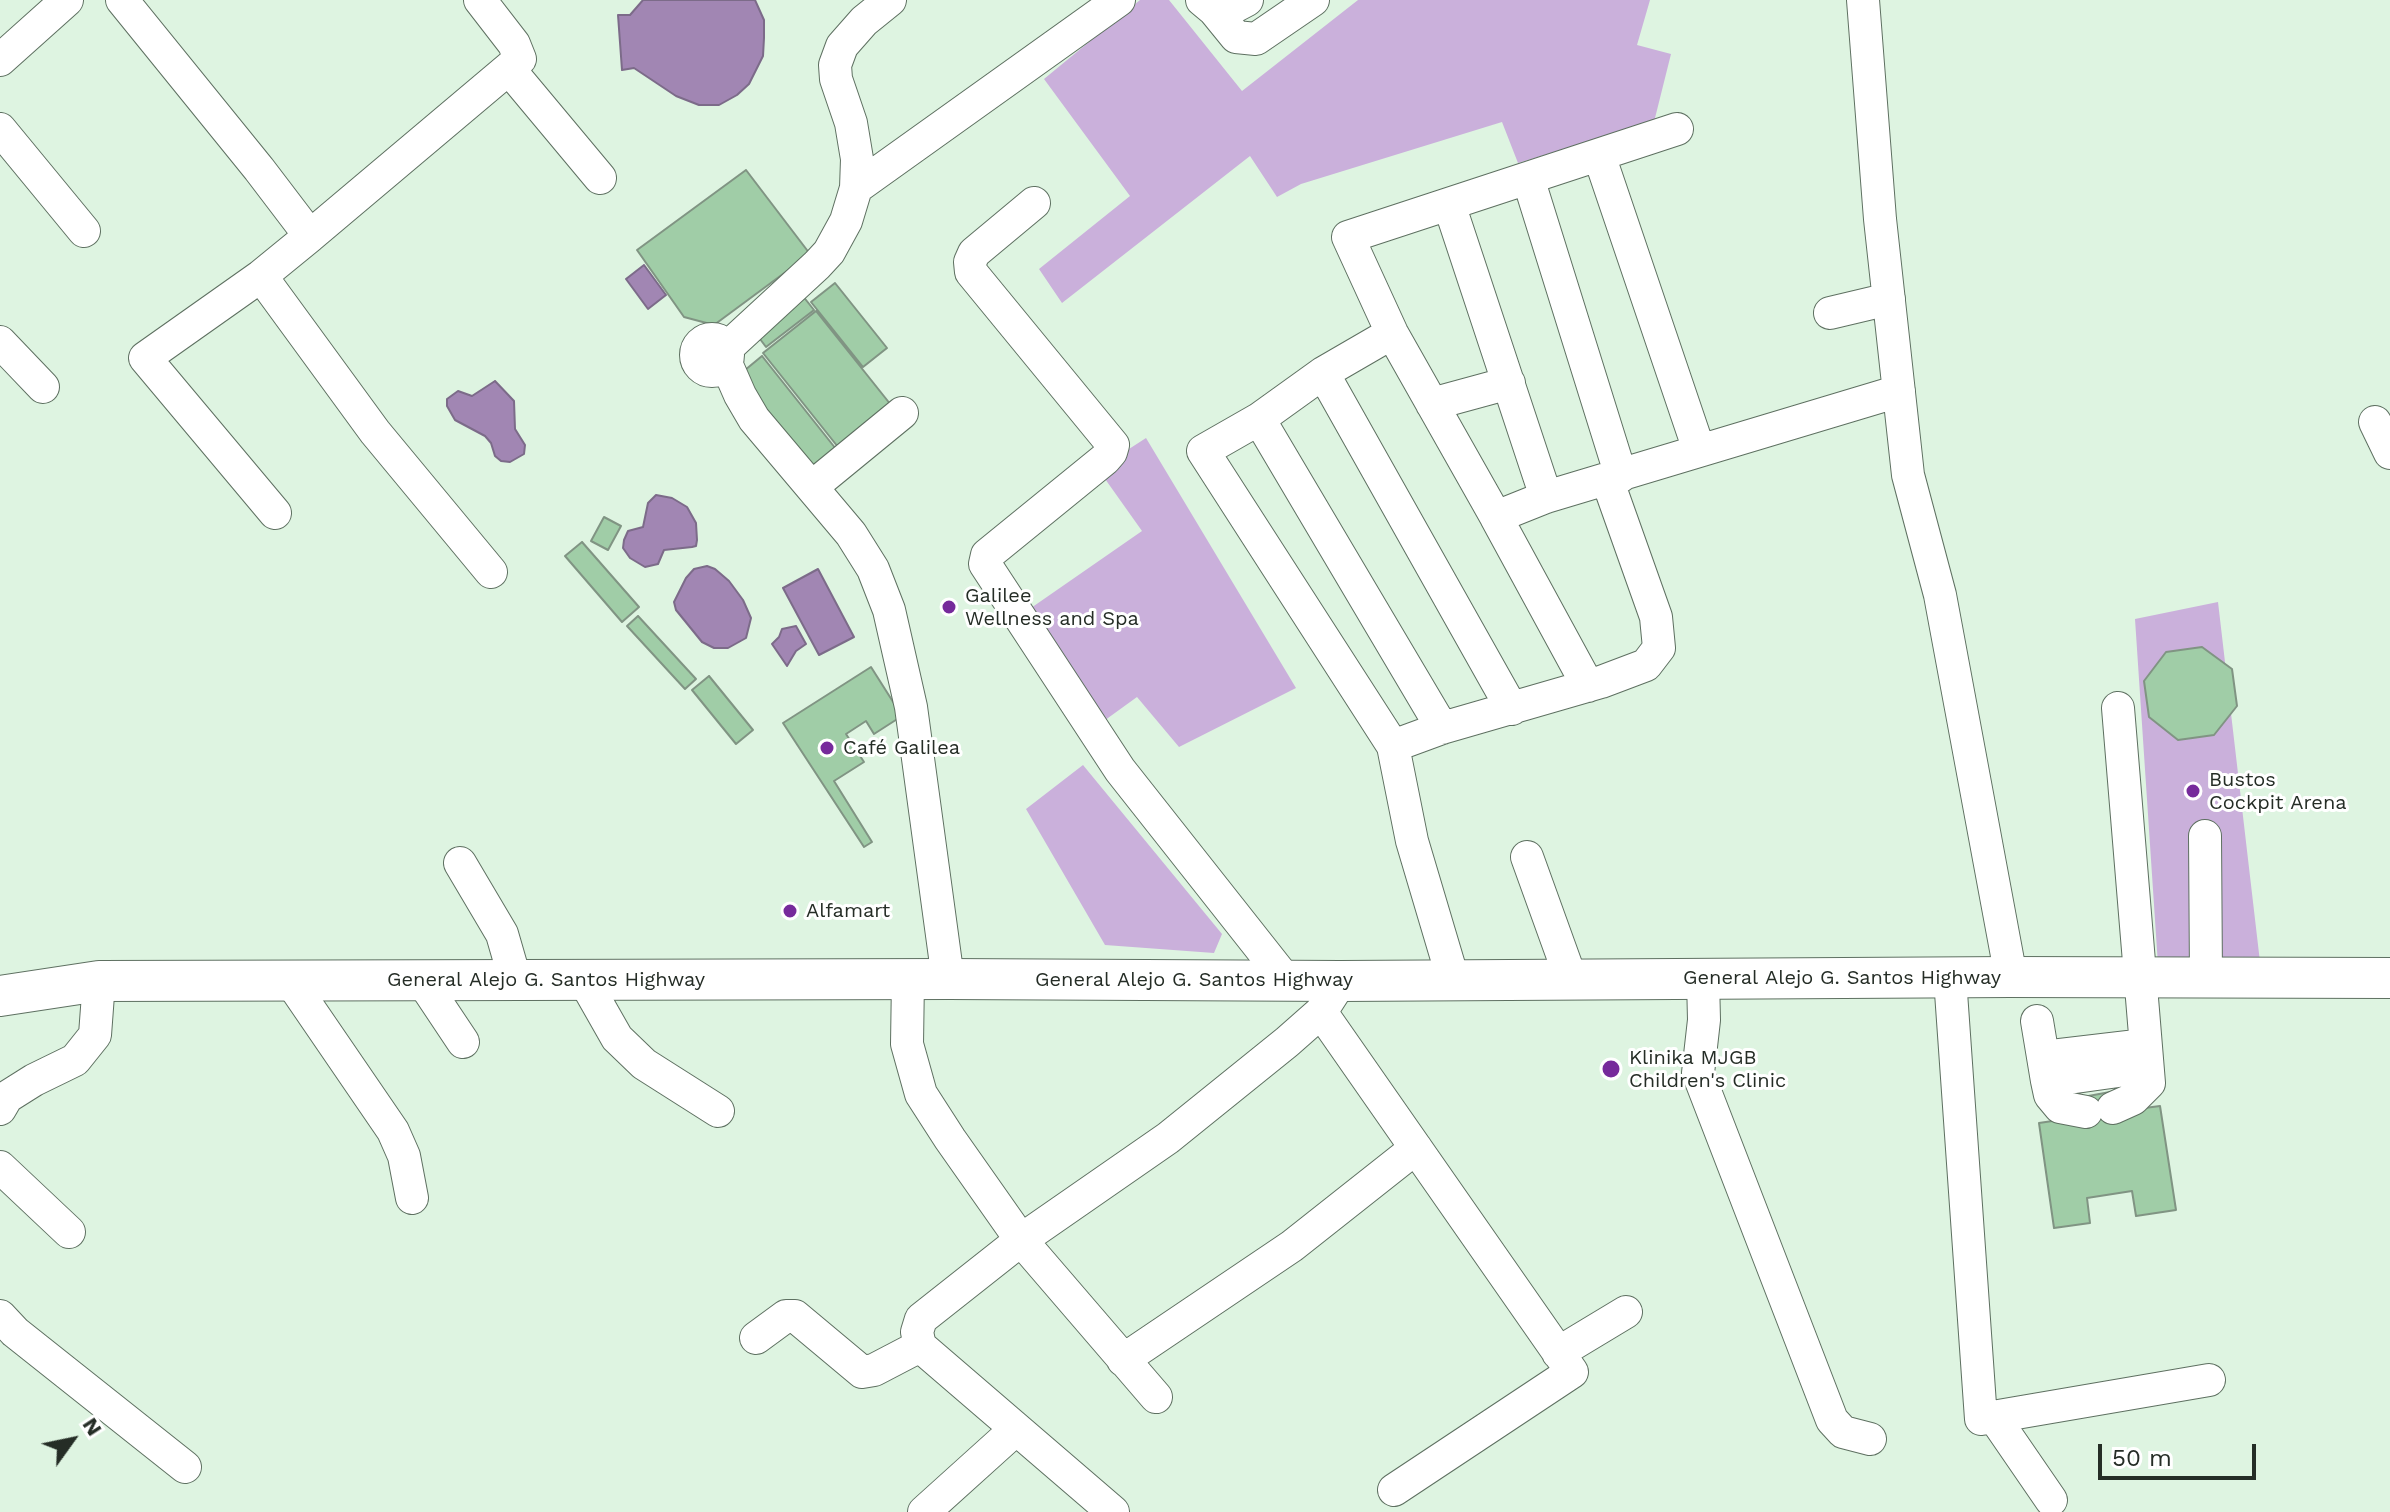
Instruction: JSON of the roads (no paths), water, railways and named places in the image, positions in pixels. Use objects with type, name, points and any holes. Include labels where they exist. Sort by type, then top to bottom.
[{"type":"main road","name":"General Alejo G. Santos Highway","points":[[0,996],[99,981],[289,979],[1285,979],[1331,997],[1453,979],[2390,978]]},
{"type":"street","points":[[0,60],[67,0]]},
{"type":"street","points":[[122,0],[310,236]]},
{"type":"street","points":[[275,513],[145,358],[261,276],[520,59],[480,0]]},
{"type":"street","points":[[890,0],[864,21],[842,46],[835,65],[857,159],[856,188],[846,221],[829,252],[726,355],[740,395],[754,419],[851,534],[873,569],[889,610],[911,707],[948,979]]},
{"type":"street","points":[[856,188],[1119,0]]},
{"type":"street","points":[[1208,5],[1228,10],[1247,0]]},
{"type":"street","points":[[1208,5],[1236,37],[1244,40],[1256,39],[1313,0]]},
{"type":"street","points":[[1863,0],[1908,475],[1940,595],[2011,977]]},
{"type":"street","points":[[509,69],[600,178]]},
{"type":"street","points":[[0,129],[84,231]]},
{"type":"street","points":[[1588,686],[1392,333],[1348,237],[1677,129]]},
{"type":"street","points":[[1599,155],[1699,450]]},
{"type":"street","points":[[1393,746],[1646,665],[1659,648],[1656,617],[1528,178]]},
{"type":"street","points":[[1034,203],[974,253],[970,262],[971,272],[1113,445],[1105,459],[987,555],[985,564],[1120,770],[1285,979]]},
{"type":"street","points":[[1449,204],[1546,497]]},
{"type":"street","points":[[261,276],[375,432],[491,572]]},
{"type":"street","points":[[1830,313],[1889,299]]},
{"type":"street","points":[[1392,333],[1323,373],[1259,419],[1203,451],[1393,746],[1412,841],[1453,979]]},
{"type":"street","points":[[0,342],[43,387]]},
{"type":"street","points":[[1323,373],[1512,709]]},
{"type":"street","points":[[1432,404],[1509,383]]},
{"type":"street","points":[[1496,517],[1546,497],[1899,391]]},
{"type":"street","points":[[813,486],[902,413]]},
{"type":"street","points":[[1259,419],[1442,728]]},
{"type":"street","points":[[2375,422],[2390,453]]},
{"type":"street","points":[[2037,1021],[2050,1095],[2060,1107],[2099,1110],[2133,1099],[2149,1083],[2118,708]]},
{"type":"street","points":[[2205,836],[2206,979]]},
{"type":"street","points":[[1527,857],[1571,979]]},
{"type":"street","points":[[460,863],[502,934],[515,979]]},
{"type":"street","points":[[1950,978],[1981,1419],[2209,1380]]},
{"type":"street","points":[[289,979],[393,1131],[404,1156],[412,1198]]},
{"type":"street","points":[[421,979],[463,1042]]},
{"type":"street","points":[[908,979],[907,1044],[921,1094],[1021,1240],[1156,1397]]},
{"type":"street","points":[[1703,979],[1704,1020],[1698,1073],[1832,1420],[1843,1432],[1870,1439]]},
{"type":"street","points":[[584,980],[617,1038],[644,1064],[718,1111]]},
{"type":"street","points":[[0,1109],[7,1097],[75,1060],[95,1035],[99,981]]},
{"type":"street","points":[[1113,1512],[920,1346],[917,1332],[921,1319],[1021,1240],[1168,1138],[1331,997],[1416,1148],[1572,1372],[1394,1490]]},
{"type":"street","points":[[2045,1069],[2146,1056]]},
{"type":"street","points":[[1123,1360],[1292,1246],[1416,1148]]},
{"type":"street","points":[[0,1167],[69,1232]]},
{"type":"street","points":[[1558,1353],[1626,1312]]},
{"type":"street","points":[[0,1316],[15,1332],[185,1467]]},
{"type":"street","points":[[756,1338],[786,1316],[795,1316],[862,1372],[874,1370],[920,1346]]},
{"type":"street","points":[[1994,1417],[2051,1500]]},
{"type":"street","points":[[924,1512],[1016,1429]]},
{"type":"place","name":"Galilee Wellness and Spa","points":[[949,607]]},
{"type":"place","name":"Café Galilea","points":[[827,748]]},
{"type":"place","name":"Bustos Cockpit Arena","points":[[2193,791]]},
{"type":"place","name":"Alfamart","points":[[790,911]]},
{"type":"place","name":"Klinika MJGB Children's Clinic","points":[[1611,1069]]}]
